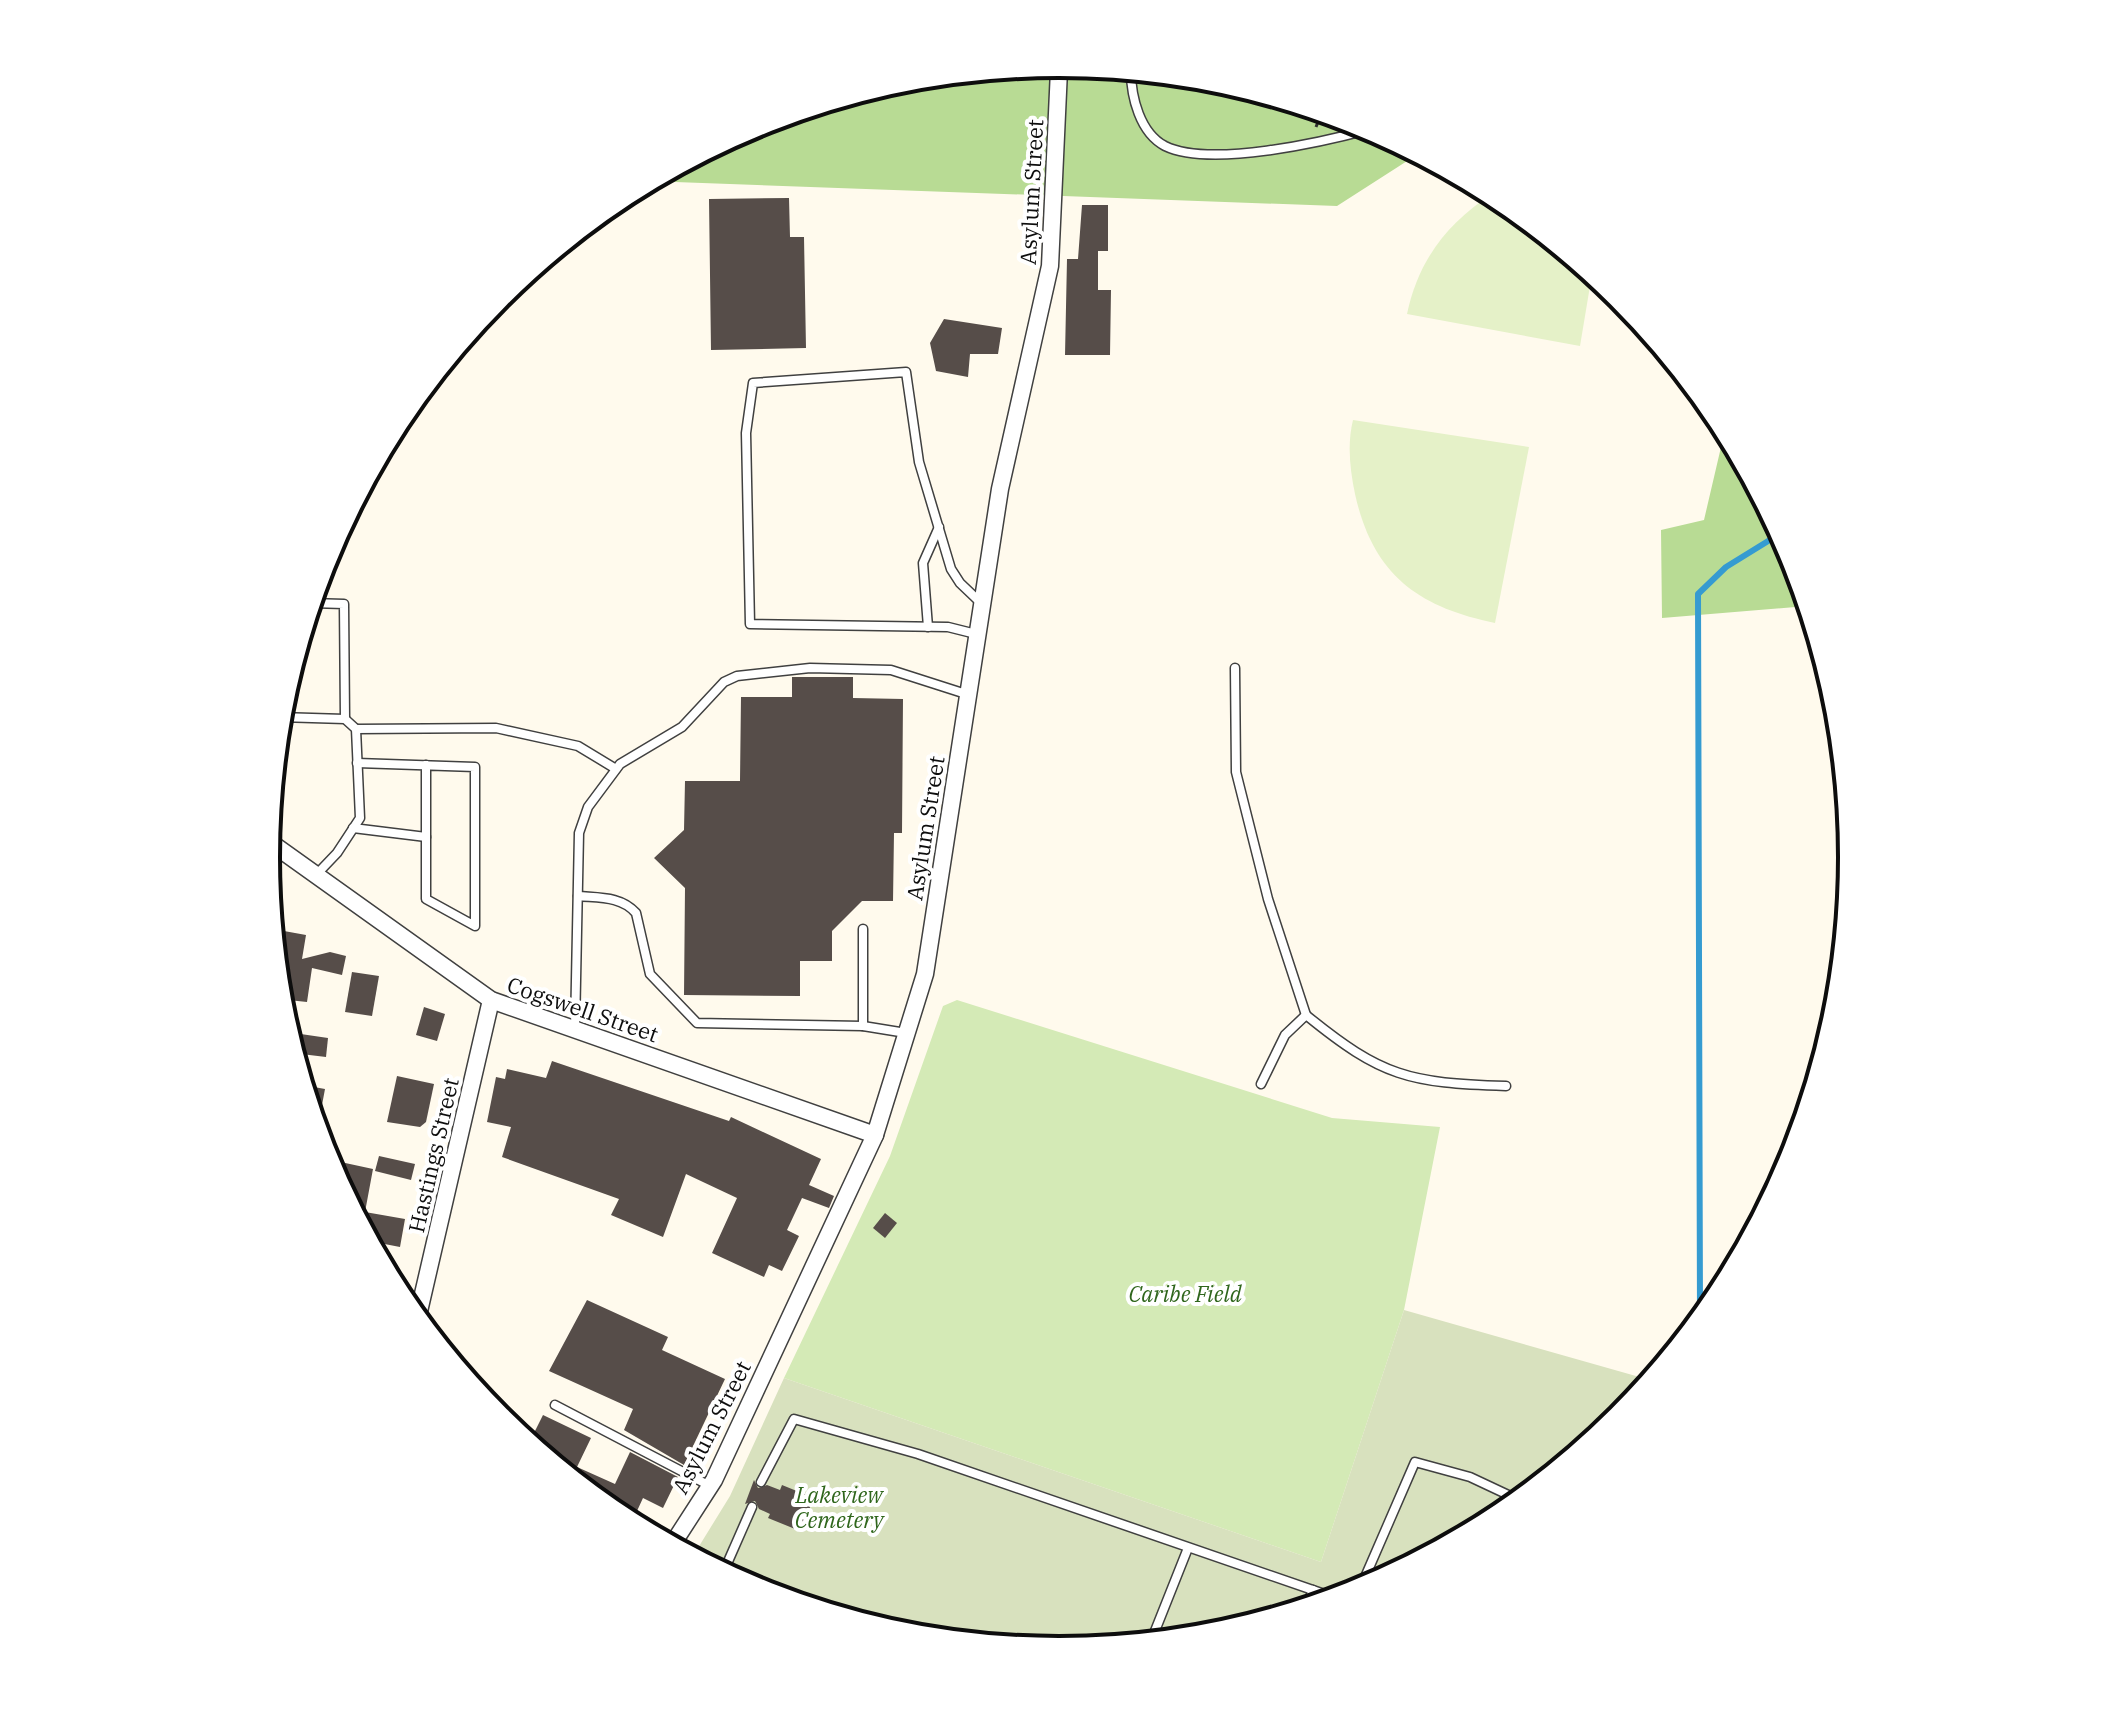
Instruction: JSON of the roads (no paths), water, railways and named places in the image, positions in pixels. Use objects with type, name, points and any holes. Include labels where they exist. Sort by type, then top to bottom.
[{"type":"street","name":"Asylum Street","points":[[677,1537],[710,1486],[875,1135],[925,974],[1000,489],[1050,266],[1058,78]]},
{"type":"street","name":"Cogswell Street","points":[[280,849],[491,1000],[875,1135]]},
{"type":"street","name":"Hastings Street","points":[[421,1304],[491,1000]]},
{"type":"lane","points":[[1133,82],[1140,121],[1164,145],[1197,154],[1324,142],[1351,135]]},
{"type":"lane","points":[[976,634],[948,627],[750,624],[746,433],[753,383],[906,372],[919,462],[951,569],[960,583],[981,603]]},
{"type":"lane","points":[[928,627],[923,563],[939,527]]},
{"type":"lane","points":[[322,603],[344,604],[345,719]]},
{"type":"lane","points":[[575,1030],[579,833],[588,807],[616,769],[682,727],[724,682],[737,676],[810,668],[891,670],[966,694]]},
{"type":"lane","points":[[1235,668],[1236,772],[1268,899],[1306,1015],[1346,1048],[1393,1073],[1434,1084],[1506,1086]]},
{"type":"lane","points":[[292,717],[345,719],[356,729],[496,728],[578,746],[616,769]]},
{"type":"lane","points":[[316,875],[337,853],[360,818],[356,729]]},
{"type":"lane","points":[[357,763],[426,765],[475,767],[475,926],[426,899],[426,765]]},
{"type":"lane","points":[[353,828],[426,837]]},
{"type":"lane","points":[[578,896],[617,900],[629,905],[636,913],[650,974],[697,1023],[863,1026],[906,1033]]},
{"type":"lane","points":[[863,929],[863,1026]]},
{"type":"lane","points":[[1261,1084],[1285,1035],[1306,1015]]},
{"type":"lane","points":[[555,1405],[710,1486]]},
{"type":"lane","points":[[761,1482],[794,1419],[918,1454],[1318,1592]]},
{"type":"lane","points":[[1367,1572],[1415,1462],[1470,1477],[1506,1494]]},
{"type":"lane","points":[[728,1562],[752,1507]]},
{"type":"lane","points":[[1156,1629],[1188,1548]]},
{"type":"lane","points":[[1311,1594],[1313,1590]]},
{"type":"waterway","points":[[1700,1299],[1698,594],[1726,567],[1770,540]]},
{"type":"park label","name":"Caribe Field","points":[[1185,1293]]},
{"type":"park label","name":"Lakeview Cemetery","points":[[839,1506]]}]
